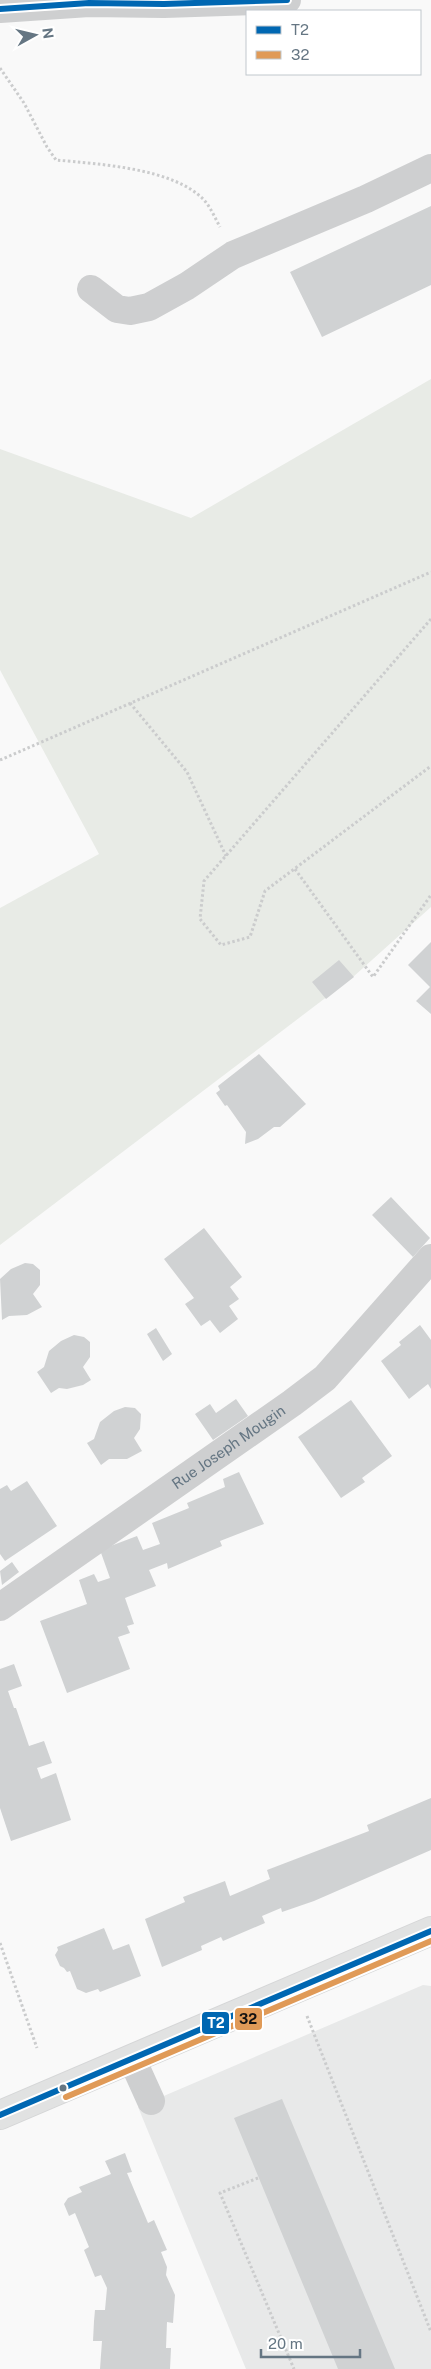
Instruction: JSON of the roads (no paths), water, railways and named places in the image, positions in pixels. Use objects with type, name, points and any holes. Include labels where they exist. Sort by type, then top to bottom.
[{"type":"main road","points":[[0,2115],[431,1931]]},
{"type":"street","points":[[0,9],[89,4],[164,4],[287,0]]},
{"type":"street","points":[[91,289],[117,309],[130,311],[149,306],[187,286],[233,255],[366,199],[431,168]]},
{"type":"street","name":"Rue Joseph Mougin","points":[[0,1607],[325,1378],[431,1258]]},
{"type":"street","points":[[132,2059],[151,2101]]}]
